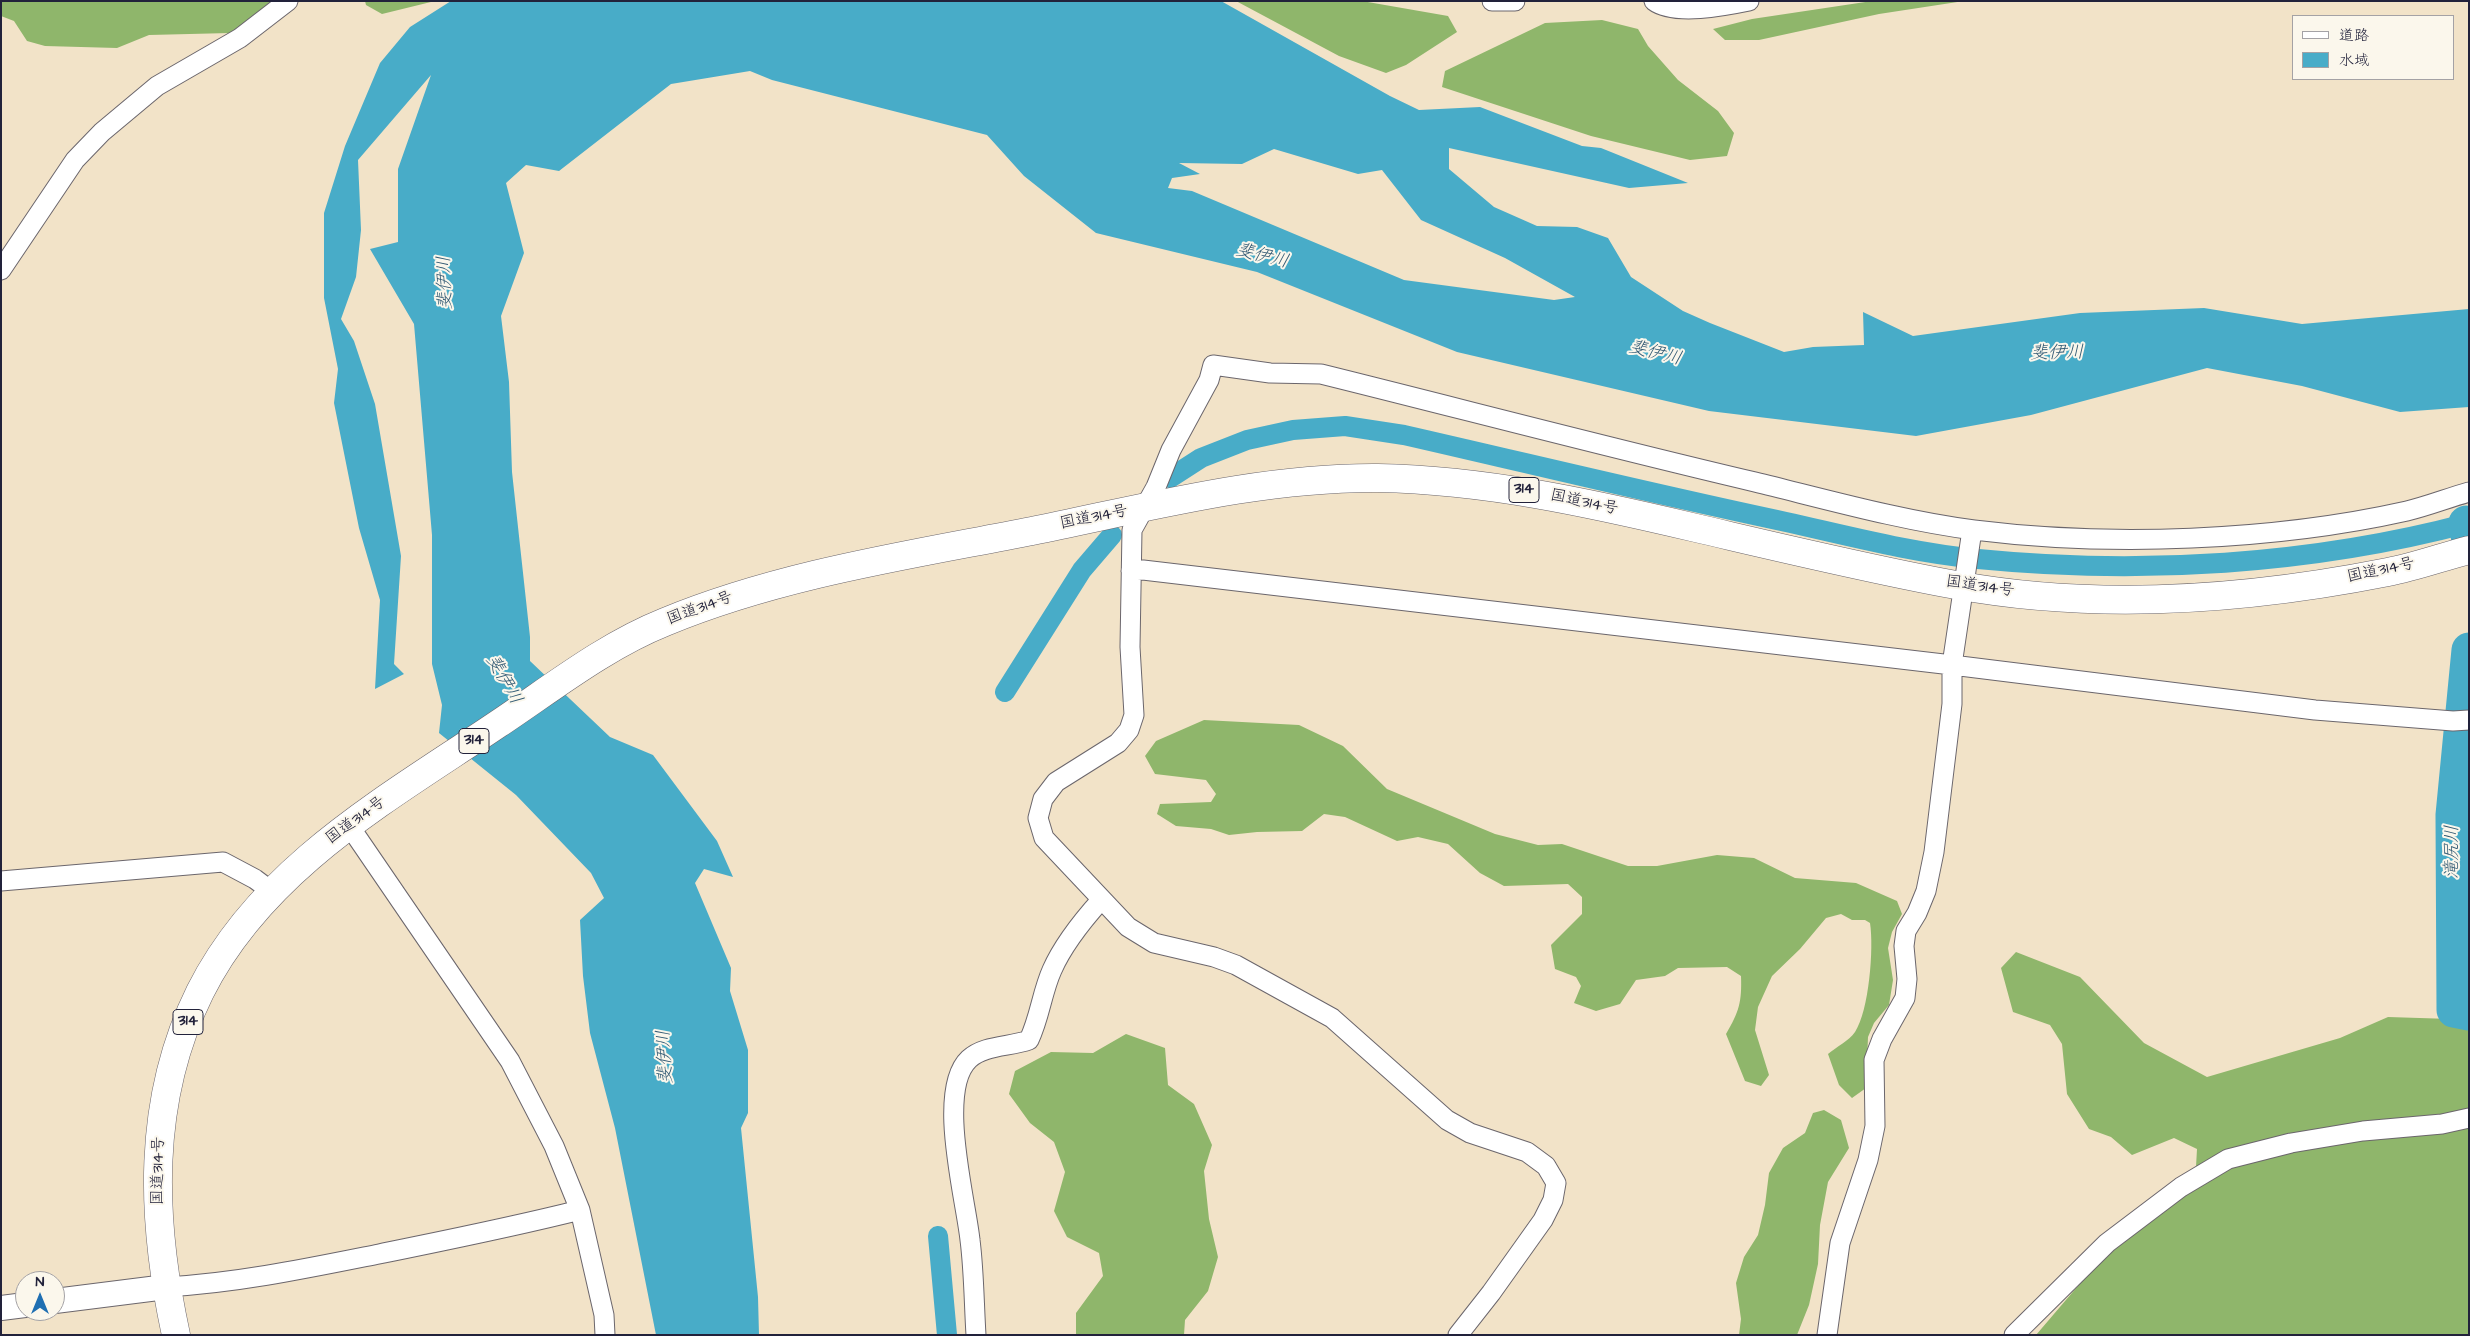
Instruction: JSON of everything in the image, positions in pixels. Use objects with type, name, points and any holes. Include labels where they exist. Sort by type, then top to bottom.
[{"type":"highway","name":"国道314号","points":[[176,1335],[166,1287],[160,1241],[157,1178],[160,1125],[174,1061],[200,993],[236,934],[271,891],[353,821],[590,663],[656,626],[730,597],[783,583],[898,558],[1241,489],[1318,480],[1373,478],[1434,480],[1515,489],[1589,503],[1826,558],[1964,586],[2088,600],[2242,595],[2392,571],[2469,550]]},
{"type":"main road","points":[[65,1301],[166,1287]]},
{"type":"main road","points":[[1,1308],[15,1306]]},
{"type":"street","points":[[1,270],[75,160],[102,132],[158,86],[240,38],[288,1]]},
{"type":"street","points":[[1492,1],[1515,1]]},
{"type":"street","points":[[1654,1],[1662,7],[1683,9],[1749,1]]},
{"type":"street","points":[[1458,1335],[1491,1293],[1543,1220],[1553,1200],[1556,1183],[1546,1166],[1527,1152],[1470,1132],[1446,1120],[1332,1018],[1236,965],[1214,957],[1154,943],[1128,928],[1044,838],[1038,818],[1043,799],[1056,782],[1118,743],[1130,730],[1134,715],[1130,647],[1132,530],[1142,509],[1156,488],[1172,450],[1208,380],[1213,365],[1270,373],[1321,374],[1702,470],[1904,517],[1972,530],[2076,538],[2198,538],[2328,526],[2409,511],[2469,492]]},
{"type":"street","points":[[1827,1335],[1840,1244],[1868,1160],[1875,1126],[1874,1060],[1882,1039],[1905,998],[1907,979],[1904,946],[1906,931],[1917,913],[1926,891],[1934,852],[1952,704],[1952,664],[1972,530]]},
{"type":"street","points":[[1131,571],[1142,570],[1952,664],[2315,710],[2452,721],[2469,720]]},
{"type":"street","points":[[353,821],[510,1061],[554,1146],[580,1210],[604,1315],[605,1335]]},
{"type":"street","points":[[1,881],[223,862],[255,879],[271,891]]},
{"type":"street","points":[[976,1335],[970,1239],[954,1143],[959,1072],[969,1059],[984,1050],[1015,1045],[1029,1040],[1036,1026],[1052,971],[1059,956],[1101,900]]},
{"type":"street","points":[[2014,1335],[2106,1242],[2180,1187],[2228,1159],[2291,1143],[2363,1131],[2442,1124],[2469,1118]]},
{"type":"street","points":[[166,1287],[222,1283],[302,1270],[519,1225],[580,1210]]},
{"type":"green space","points":[[1,1],[277,1],[230,33],[149,35],[117,48],[45,46],[27,41],[14,21],[1,16]]},
{"type":"green space","points":[[365,1],[435,1],[382,14],[366,5]]},
{"type":"green space","points":[[1236,1],[1362,1],[1448,16],[1457,32],[1406,65],[1386,73],[1339,56]]},
{"type":"green space","points":[[1872,1],[1964,1],[1879,14],[1759,40],[1725,40],[1713,29],[1752,19]]},
{"type":"green space","points":[[1602,20],[1638,29],[1648,46],[1678,80],[1718,111],[1734,133],[1727,156],[1690,160],[1591,136],[1442,87],[1445,71],[1545,23]]},
{"type":"green space","points":[[1204,720],[1299,725],[1343,746],[1387,789],[1495,834],[1538,845],[1562,844],[1628,866],[1657,866],[1717,855],[1754,858],[1795,878],[1856,883],[1897,901],[1902,914],[1892,932],[1888,948],[1893,980],[1889,1005],[1874,1023],[1868,1037],[1866,1088],[1852,1098],[1839,1085],[1828,1054],[1855,1032],[1864,1010],[1871,963],[1870,923],[1865,920],[1852,920],[1841,914],[1826,918],[1800,949],[1772,976],[1758,1007],[1755,1030],[1769,1075],[1761,1086],[1745,1081],[1726,1034],[1739,1006],[1741,985],[1741,976],[1727,967],[1678,968],[1665,976],[1636,980],[1620,1004],[1596,1011],[1574,1003],[1581,986],[1576,977],[1555,969],[1551,945],[1582,914],[1582,897],[1568,884],[1504,886],[1480,873],[1448,844],[1418,837],[1397,841],[1345,817],[1324,814],[1302,831],[1229,835],[1211,829],[1176,826],[1157,814],[1160,804],[1211,802],[1216,794],[1206,780],[1155,774],[1145,756],[1156,741]]},
{"type":"green space","points":[[2016,952],[2080,977],[2144,1043],[2207,1077],[2340,1038],[2388,1017],[2451,1019],[2469,984],[2469,1335],[2036,1335],[2089,1273],[2133,1232],[2195,1185],[2197,1149],[2174,1138],[2132,1155],[2111,1137],[2089,1129],[2067,1094],[2062,1044],[2050,1025],[2013,1012],[2001,968]]},
{"type":"green space","points":[[1126,1034],[1165,1048],[1168,1085],[1194,1104],[1212,1145],[1204,1171],[1209,1219],[1218,1257],[1208,1291],[1185,1320],[1184,1335],[1076,1335],[1076,1313],[1103,1276],[1099,1253],[1067,1237],[1054,1211],[1065,1172],[1054,1142],[1030,1123],[1009,1094],[1015,1071],[1051,1052],[1093,1053]]},
{"type":"green space","points":[[1824,1110],[1841,1120],[1849,1148],[1828,1182],[1820,1225],[1818,1264],[1809,1305],[1797,1335],[1739,1335],[1741,1319],[1736,1283],[1744,1257],[1758,1235],[1765,1205],[1769,1173],[1783,1148],[1805,1133],[1813,1113]]},
{"type":"water","name":"斐伊川","points":[[451,1],[1221,1],[1390,96],[1419,110],[1480,107],[1582,146],[1601,148],[1688,183],[1629,188],[1449,148],[1449,169],[1494,207],[1537,226],[1577,227],[1608,238],[1631,277],[1683,311],[1784,352],[1813,347],[1864,345],[1863,312],[1913,336],[2080,313],[2204,308],[2302,324],[2469,309],[2469,407],[2400,412],[2302,386],[2207,368],[2031,415],[1916,436],[1709,411],[1457,352],[1257,272],[1096,233],[1024,176],[987,135],[772,80],[750,71],[671,84],[559,171],[526,165],[506,183],[524,253],[501,316],[509,382],[512,472],[530,637],[530,661],[610,737],[653,755],[717,841],[733,877],[704,869],[695,883],[731,968],[730,991],[748,1050],[748,1113],[741,1128],[758,1297],[759,1335],[656,1335],[615,1128],[590,1033],[583,976],[580,920],[604,898],[591,873],[516,795],[439,733],[442,705],[432,664],[432,535],[414,324],[370,249],[398,242],[398,169],[431,75],[358,160],[361,230],[356,277],[341,319],[354,341],[375,404],[401,556],[394,664],[404,674],[375,689],[380,600],[359,528],[334,403],[338,369],[324,298],[324,213],[345,146],[380,63],[410,27]],"holes":[[[1274,149],[1358,174],[1382,170],[1421,220],[1505,258],[1575,297],[1554,300],[1404,280],[1192,191],[1168,188],[1172,178],[1200,174],[1179,163],[1242,164]]]},
{"type":"waterway","points":[[1170,478],[1201,458],[1247,440],[1293,430],[1345,426],[1404,435],[1881,544],[1929,553],[1978,559],[2039,564],[2101,566],[2225,563],[2348,549],[2469,523]]},
{"type":"waterway","name":"滝尻川","points":[[2466,523],[2469,541]]},
{"type":"waterway","points":[[1005,692],[1082,570],[1112,535]]},
{"type":"waterway","name":"滝尻川","points":[[2469,650],[2453,815],[2454,1010],[2469,1013]]},
{"type":"waterway","points":[[938,1236],[947,1335]]}]
